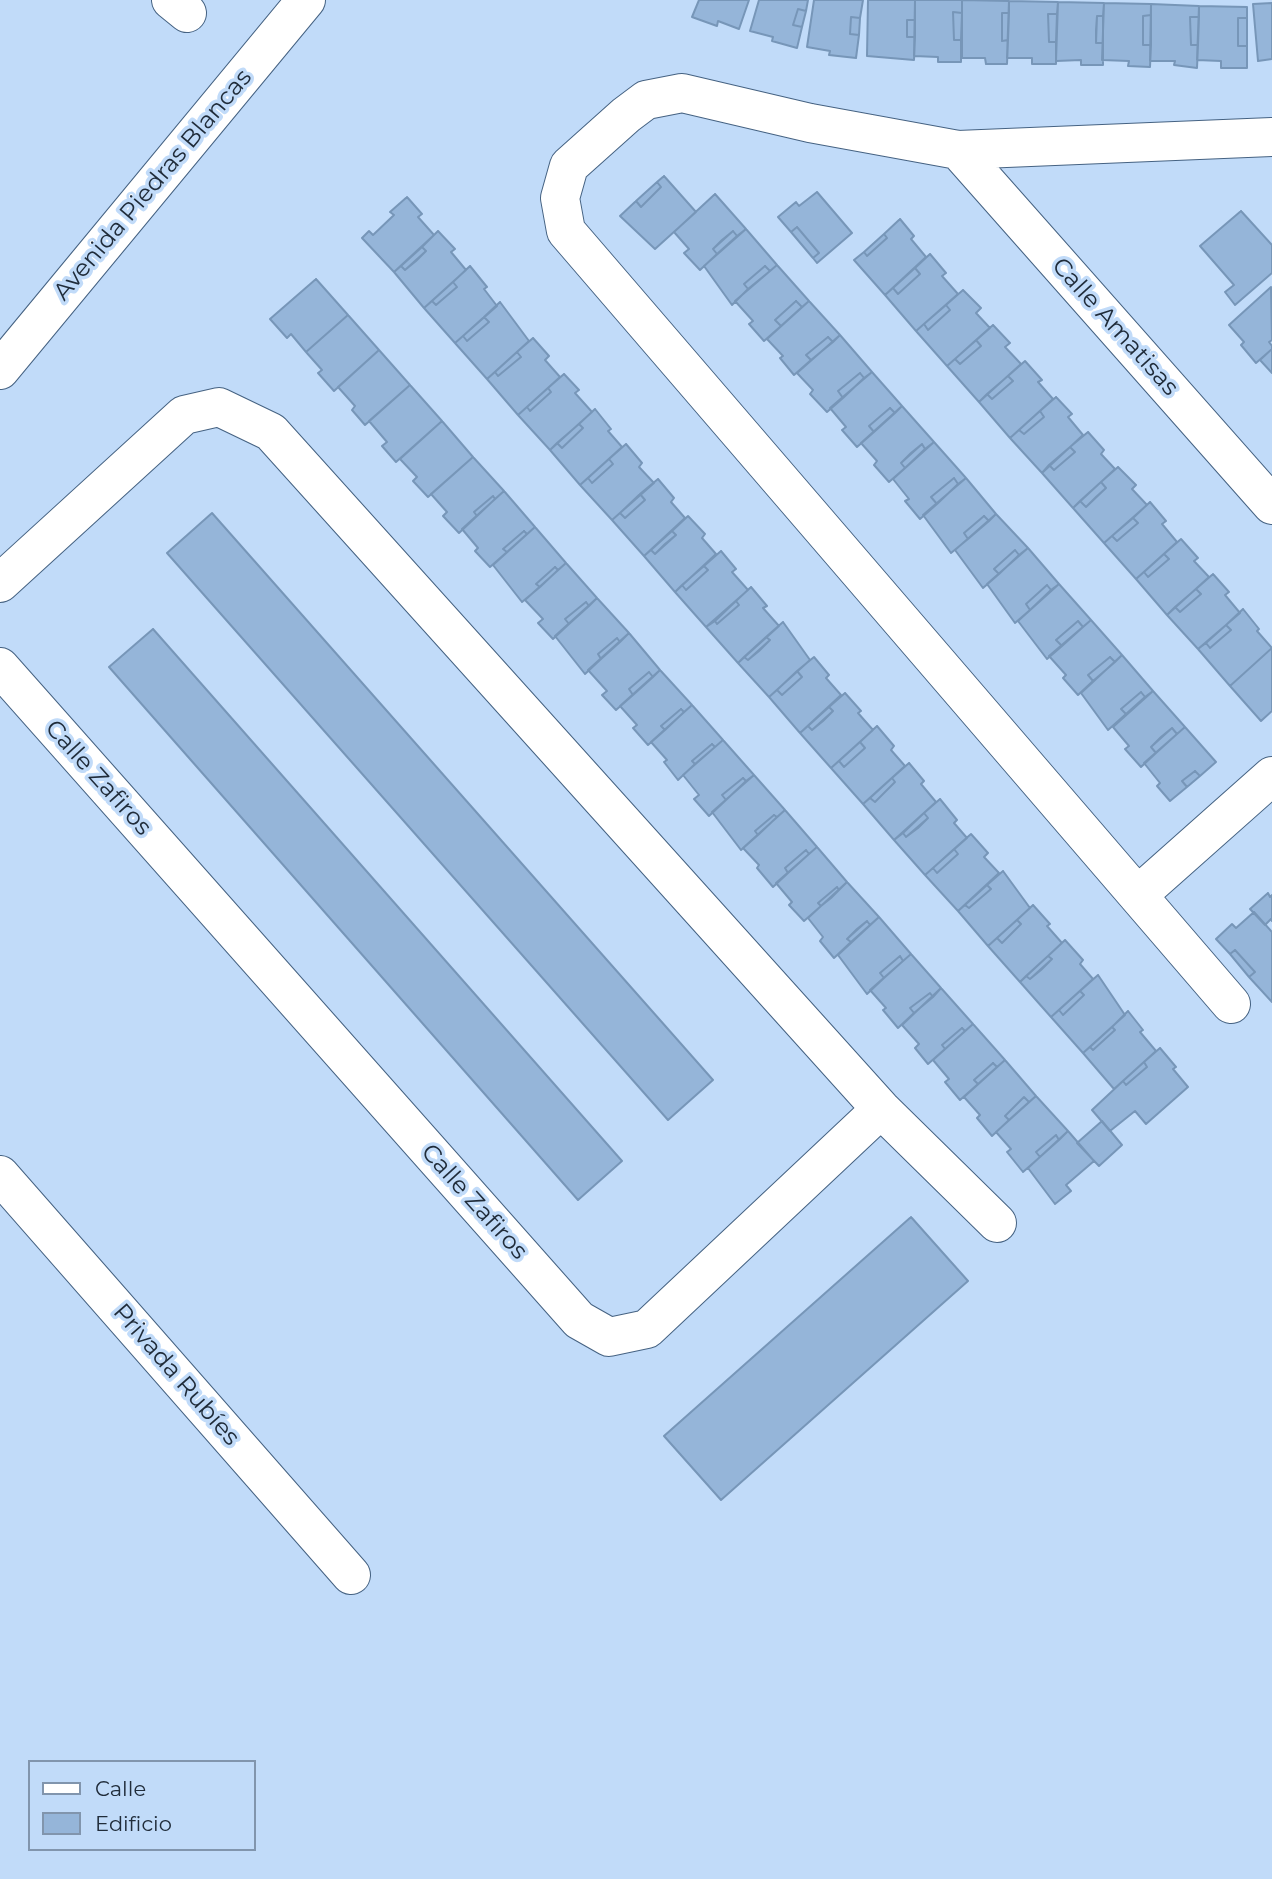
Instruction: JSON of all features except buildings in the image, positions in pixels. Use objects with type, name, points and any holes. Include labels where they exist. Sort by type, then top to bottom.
[{"type":"street","name":"Avenida Piedras Blancas","points":[[0,370],[306,0]]},
{"type":"street","points":[[1231,1004],[566,231],[560,198],[569,166],[626,115],[646,100],[682,93],[810,123],[958,150],[1272,137]]},
{"type":"street","name":"Calle Amatisas","points":[[958,150],[1272,505]]},
{"type":"street","points":[[0,583],[184,415],[219,407],[271,432],[881,1110],[997,1223]]},
{"type":"street","name":"Calle Zafiros","points":[[0,667],[579,1320],[610,1337],[647,1329],[881,1110]]},
{"type":"street","points":[[1138,895],[1272,776]]},
{"type":"street","name":"Privada Rubíes","points":[[0,1175],[351,1575]]}]
